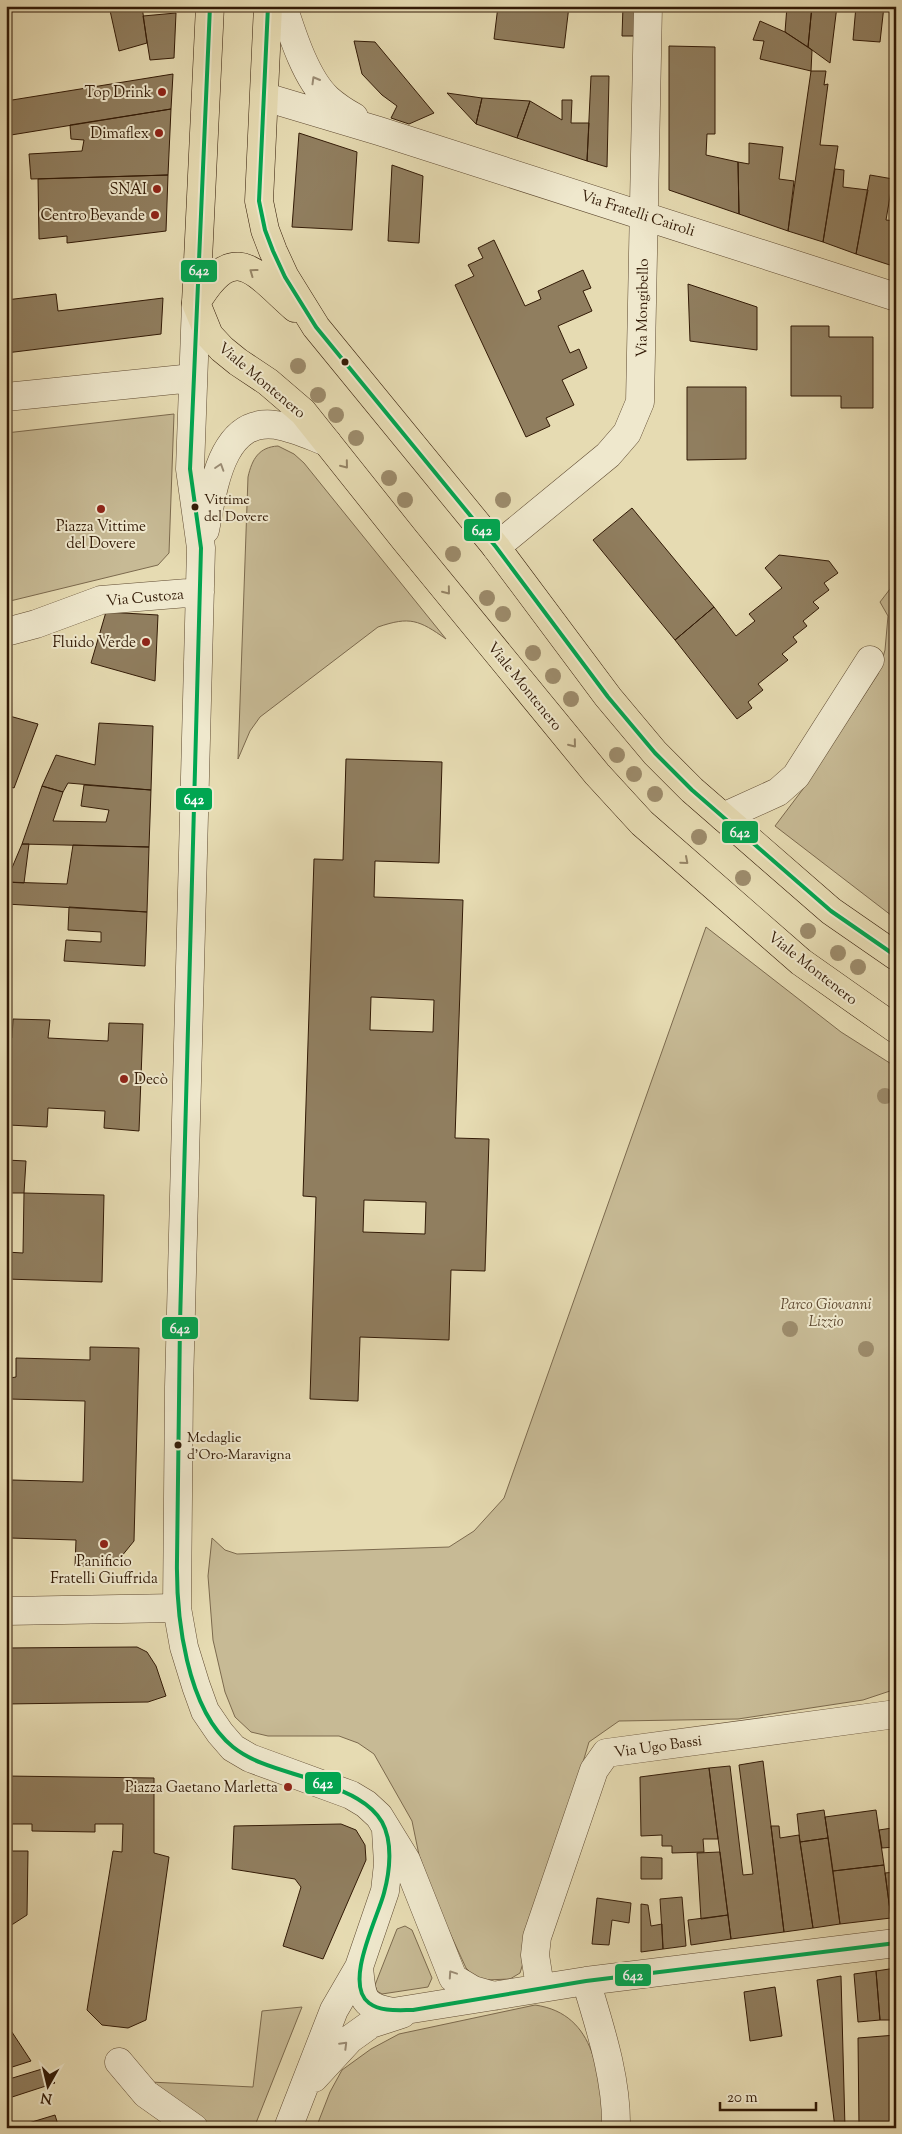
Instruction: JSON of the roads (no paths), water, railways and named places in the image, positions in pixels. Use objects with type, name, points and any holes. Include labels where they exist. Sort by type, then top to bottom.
[{"type":"main road","points":[[196,304],[210,6]]},
{"type":"main road","points":[[268,6],[259,201],[265,230],[273,251],[285,277],[316,327],[496,547],[608,697],[668,765],[692,790],[831,911],[896,956]]},
{"type":"main road","points":[[196,304],[206,286],[220,272],[239,266],[247,267],[316,327]]},
{"type":"main road","name":"Viale Montenero","points":[[196,304],[209,335],[222,349],[268,382],[303,412],[591,766],[642,823],[801,962],[896,1029]]},
{"type":"street","points":[[283,6],[304,62],[328,99],[379,131]]},
{"type":"street","name":"Via Mongibello","points":[[496,547],[608,455],[627,433],[640,402],[648,6]]},
{"type":"street","points":[[265,97],[379,131]]},
{"type":"street","name":"Via Fratelli Cairoli","points":[[379,131],[896,297]]},
{"type":"street","points":[[196,304],[190,469],[200,548],[200,592],[179,1387],[177,1608],[184,1647],[196,1686],[205,1711],[220,1733],[234,1748],[250,1758],[325,1784],[366,1804],[379,1816],[406,1860],[453,1978],[473,1990],[494,1996]]},
{"type":"street","points":[[6,397],[193,378]]},
{"type":"street","points":[[200,548],[218,470],[224,453],[237,439],[248,430],[260,426],[275,425],[296,430],[327,442]]},
{"type":"street","name":"Via Custoza","points":[[6,632],[36,624],[101,600],[200,592]]},
{"type":"street","points":[[723,817],[778,792],[796,776],[870,660]]},
{"type":"street","points":[[6,1611],[177,1608]]},
{"type":"street","name":"Via Ugo Bassi","points":[[540,1987],[535,1955],[537,1937],[594,1770],[606,1753],[896,1714]]},
{"type":"street","points":[[288,2128],[334,2010],[359,1967],[384,1891],[388,1864],[386,1830]]},
{"type":"street","points":[[359,1967],[361,1988],[365,2001],[374,2008],[393,2012],[540,1987],[896,1943]]},
{"type":"street","points":[[586,1981],[606,2050],[616,2109],[616,2128]]},
{"type":"street","points":[[300,2095],[326,2063],[350,2039],[371,2024],[413,2010]]},
{"type":"street","points":[[119,2062],[146,2094],[194,2128]]},
{"type":"place","name":"Top Drink","points":[[162,92]]},
{"type":"place","name":"Dimaflex","points":[[159,133]]},
{"type":"place","name":"SNAI","points":[[157,189]]},
{"type":"place","name":"Centro Bevande","points":[[155,215]]},
{"type":"place","name":"Vittime del Dovere","points":[[195,507]]},
{"type":"place","name":"Piazza Vittime del Dovere","points":[[101,509]]},
{"type":"place","name":"Fluido Verde","points":[[146,642]]},
{"type":"place","name":"Decò","points":[[124,1079]]},
{"type":"place","name":"Medaglie d'Oro-Maravigna","points":[[178,1445]]},
{"type":"place","name":"Panificio Fratelli Giuffrida","points":[[104,1544]]},
{"type":"place","name":"Piazza Gaetano Marletta","points":[[288,1787]]},
{"type":"park label","name":"Parco Giovanni Lizzio","points":[[826,1312]]}]
